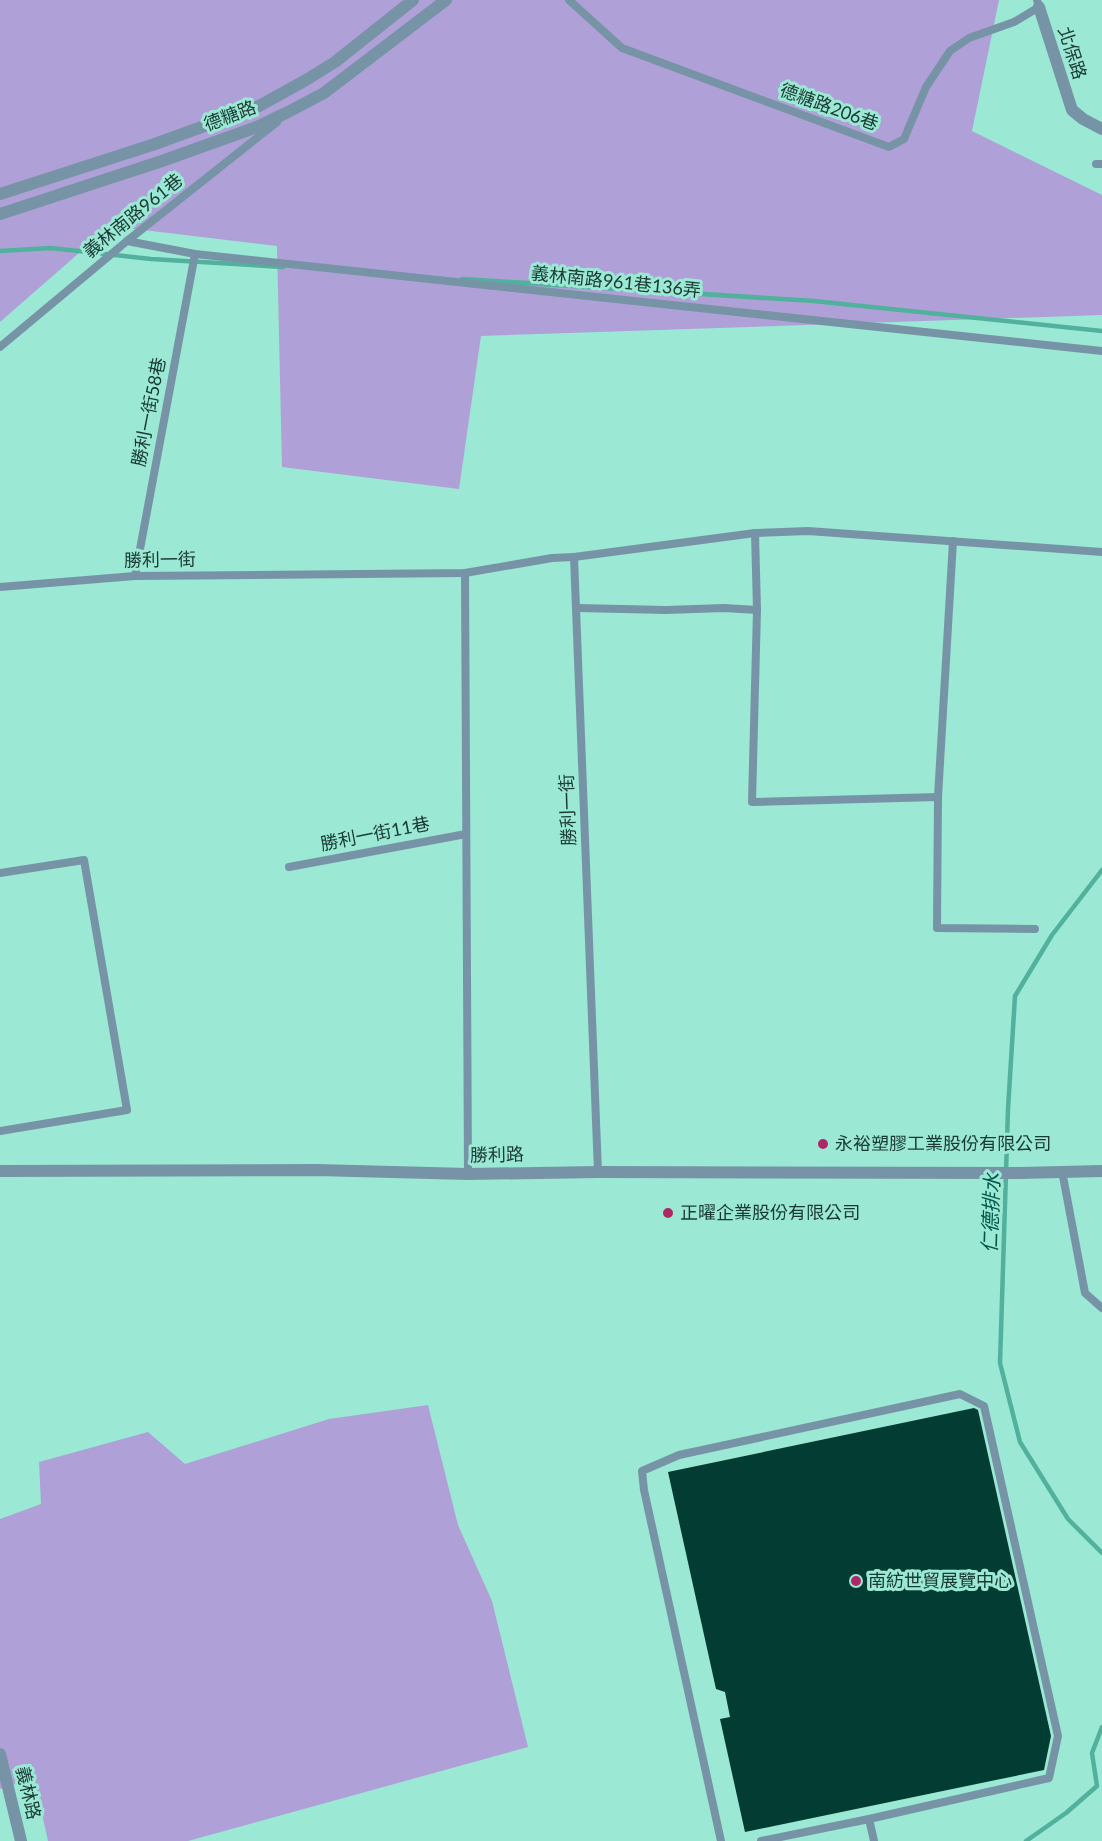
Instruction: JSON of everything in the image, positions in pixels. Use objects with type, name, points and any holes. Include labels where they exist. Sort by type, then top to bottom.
[{"type":"street","name":"德糖路","points":[[0,194],[155,144],[259,106],[335,62],[413,0]]},
{"type":"street","name":"德糖路","points":[[0,214],[257,127],[324,93],[446,0]]},
{"type":"street","name":"北保路","points":[[1038,4],[1072,110],[1102,129]]},
{"type":"street","name":"勝利路","points":[[0,1171],[317,1170],[468,1174],[1062,1171]]},
{"type":"street","points":[[1062,1171],[1102,1171]]},
{"type":"street","name":"義林路","points":[[0,1754],[21,1841]]},
{"type":"lane","name":"德糖路206巷","points":[[568,0],[622,48],[889,147],[904,139],[926,87],[950,51],[969,38],[1014,22],[1038,4]]},
{"type":"lane","name":"義林南路961巷","points":[[0,347],[127,241],[288,112]]},
{"type":"lane","name":"義林南路961巷136弄","points":[[127,241],[195,255],[1102,351]]},
{"type":"lane","name":"勝利一街58巷","points":[[135,576],[195,255]]},
{"type":"lane","points":[[574,557],[755,533],[808,531],[1102,552]]},
{"type":"lane","points":[[755,533],[757,610],[752,802],[938,797]]},
{"type":"lane","points":[[953,541],[938,797],[938,928],[1035,929]]},
{"type":"lane","name":"勝利一街","points":[[0,587],[135,576],[465,573],[552,558],[574,557],[578,608],[597,1172]]},
{"type":"lane","points":[[465,573],[468,1174]]},
{"type":"lane","points":[[578,608],[757,610]]},
{"type":"lane","name":"勝利一街11巷","points":[[289,867],[466,834]]},
{"type":"lane","points":[[0,873],[84,860],[127,1110],[0,1131]]},
{"type":"lane","points":[[1062,1171],[1085,1293],[1102,1308]]},
{"type":"lane","points":[[721,1841],[644,1490],[642,1471],[679,1455],[960,1394],[984,1406],[1058,1736],[1049,1778],[869,1820],[761,1841]]},
{"type":"lane","points":[[869,1820],[874,1841]]},
{"type":"shaded area","points":[[0,0],[999,0],[972,131],[1102,195],[1102,315],[481,336],[459,489],[282,467],[277,246],[110,226],[0,322]]},
{"type":"shaded area","points":[[428,1405],[458,1525],[492,1601],[528,1747],[188,1841],[48,1841],[34,1778],[0,1789],[0,1519],[41,1504],[39,1462],[148,1432],[185,1464],[329,1419]]},
{"type":"building","name":"南紡世貿展覽中心","points":[[974,1408],[978,1410],[1051,1736],[1044,1770],[745,1832],[720,1719],[730,1717],[725,1692],[716,1689],[668,1472]]},
{"type":"waterway","points":[[0,251],[51,248],[151,259],[283,267]]},
{"type":"waterway","points":[[462,279],[814,301],[1102,331]]},
{"type":"waterway","name":"仁德排水","points":[[1102,870],[1052,935],[1015,996],[1008,1109],[1000,1363],[1020,1442],[1068,1519],[1102,1553]]},
{"type":"waterway","name":"仁德排水","points":[[1026,1841],[1066,1813],[1097,1786],[1092,1753],[1102,1727]]},
{"type":"place","name":"永裕塑膠工業股份有限公司","points":[[823,1144]]},
{"type":"place","name":"正曜企業股份有限公司","points":[[668,1213]]},
{"type":"place","name":"南紡世貿展覽中心","points":[[856,1581]]}]
